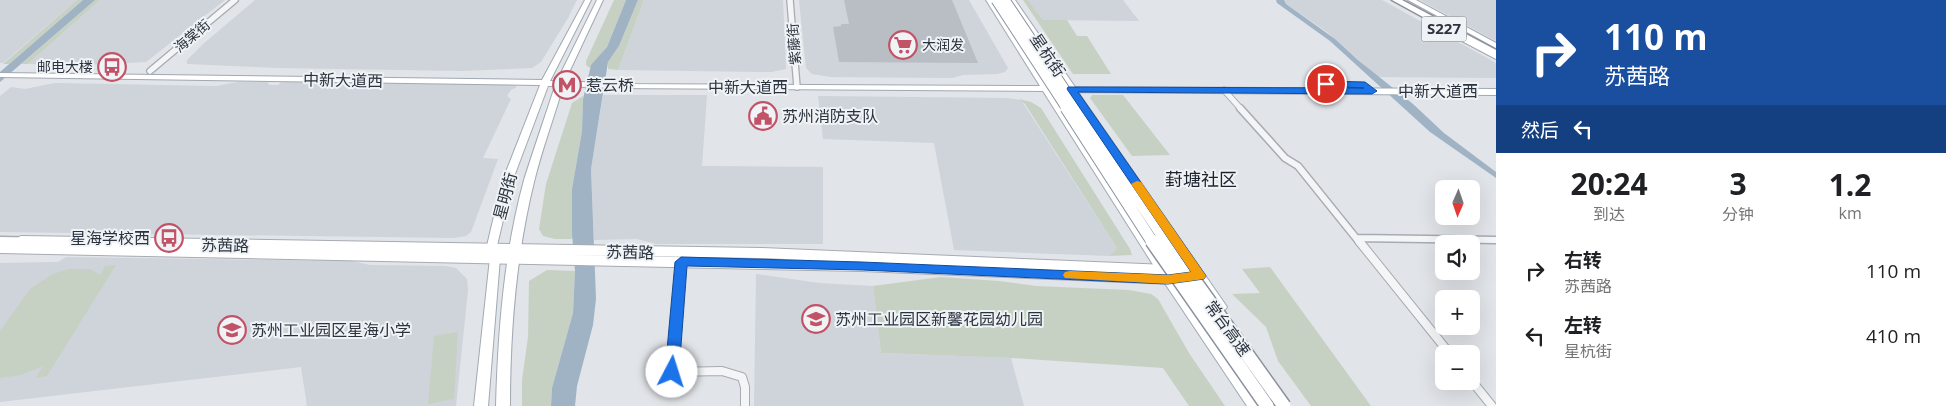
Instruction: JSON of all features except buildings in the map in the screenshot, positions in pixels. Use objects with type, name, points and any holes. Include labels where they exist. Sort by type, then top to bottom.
[{"type":"highway","name":"常台高速","points":[[996,0],[1173,273],[1267,406]]},
{"type":"highway","name":"常台高速","points":[[1005,0],[1187,273],[1284,406]]},
{"type":"highway","points":[[1394,0],[1496,56]]},
{"type":"highway","points":[[1407,0],[1496,47]]},
{"type":"main road","name":"星明街","points":[[482,406],[493,254],[507,182],[547,81],[588,0]]},
{"type":"main road","name":"星明街","points":[[503,406],[504,350],[514,254],[529,181],[562,82],[600,0]]},
{"type":"main road","name":"星杭街","points":[[990,0],[1043,86],[1168,279],[1254,406]]},
{"type":"main road","name":"星杭街","points":[[1011,0],[1290,406]]},
{"type":"main road","name":"S227","points":[[1411,0],[1496,47]]},
{"type":"main road","points":[[1011,35],[1029,44],[1098,149],[1119,158]]},
{"type":"main road","name":"中新大道西","points":[[0,68],[613,83],[1043,86],[1365,84],[1375,88]]},
{"type":"main road","name":"中新大道西","points":[[0,75],[547,81]]},
{"type":"main road","name":"中新大道西","points":[[1069,86],[1224,90],[1496,85]]},
{"type":"main road","name":"中新大道西","points":[[1388,88],[1399,91],[1496,92]]},
{"type":"main road","name":"苏茜路","points":[[0,241],[493,254]]},
{"type":"main road","name":"苏茜路","points":[[0,248],[563,255],[761,253],[1162,269],[1200,276]]},
{"type":"main road","name":"苏茜路","points":[[605,255],[681,262],[862,266],[1168,279],[1200,276]]},
{"type":"street","name":"海棠街","points":[[150,71],[235,0]]},
{"type":"street","name":"紫藤街","points":[[790,0],[797,84]]},
{"type":"street","points":[[1224,90],[1285,158],[1298,166],[1443,345]]},
{"type":"street","points":[[1357,238],[1496,240]]},
{"type":"street","points":[[681,262],[672,372],[722,371],[742,377],[745,387],[745,406]]},
{"type":"street","points":[[1479,390],[1492,406]]},
{"type":"shaded area","points":[[0,0],[77,0],[3,63],[0,63]]},
{"type":"shaded area","points":[[100,0],[225,0],[146,62],[82,65],[28,64]]},
{"type":"shaded area","points":[[255,0],[577,0],[541,62],[532,68],[462,71],[279,68],[187,64],[187,60],[202,45]]},
{"type":"shaded area","points":[[644,0],[783,0],[786,69],[771,72],[618,70]]},
{"type":"shaded area","points":[[799,0],[969,0],[1008,68],[1005,72],[997,74],[963,75],[952,78],[831,77],[812,74],[806,68]]},
{"type":"shaded area","points":[[1028,0],[1123,0],[1139,21],[1043,20]]},
{"type":"shaded area","points":[[1284,0],[1382,0],[1496,63],[1496,78],[1378,77],[1327,32],[1286,4]]},
{"type":"shaded area","points":[[1420,0],[1496,0],[1496,41]]},
{"type":"shaded area","points":[[283,80],[511,83],[517,87],[511,90],[507,96],[511,99],[483,158],[498,159],[471,232],[466,236],[454,238],[0,232],[0,96],[11,87],[25,89],[55,83],[216,86],[238,82],[268,82],[269,85],[278,85]]},
{"type":"shaded area","points":[[603,95],[707,95],[702,166],[823,167],[823,244],[656,244],[637,239],[594,240],[591,169]]},
{"type":"shaded area","points":[[818,96],[1007,98],[1021,100],[1117,248],[1109,256],[954,250],[934,143],[823,139]]},
{"type":"shaded area","name":"苏州工业园区星海小学","points":[[66,257],[351,261],[370,265],[445,266],[456,268],[467,279],[468,290],[456,406],[307,406],[301,367],[0,402],[0,263],[58,262]]},
{"type":"shaded area","name":"苏州工业园区新馨花园幼儿园","points":[[756,274],[819,283],[873,286],[881,353],[1011,358],[1024,406],[754,406]]},
{"type":"green space","points":[[77,0],[83,0],[9,64],[3,64]]},
{"type":"green space","points":[[95,0],[100,0],[28,64],[21,64]]},
{"type":"green space","points":[[614,0],[626,0],[607,47],[590,68],[586,65],[586,61]]},
{"type":"green space","points":[[638,0],[644,0],[618,70],[608,69],[608,62],[619,46]]},
{"type":"green space","points":[[1023,0],[1028,0],[1043,20],[1067,20],[1077,36],[1087,36],[1111,74],[1073,74]]},
{"type":"green space","points":[[1092,95],[1123,95],[1170,155],[1132,156],[1090,98]]},
{"type":"green space","points":[[583,96],[582,131],[572,189],[573,239],[555,239],[543,236],[539,229],[546,184],[572,103]]},
{"type":"green space","points":[[1019,99],[1031,102],[1041,108],[1132,255],[1109,256],[1117,248],[1025,104]]},
{"type":"green space","points":[[116,265],[47,376],[36,378],[43,366],[21,375],[0,378],[0,331],[30,289],[53,274],[68,269],[90,269],[100,275],[105,266]]},
{"type":"green space","points":[[1270,267],[1371,406],[1311,406],[1278,361],[1266,327],[1232,294],[1260,293],[1242,269]]},
{"type":"green space","points":[[547,270],[575,271],[573,313],[552,388],[551,406],[522,406],[522,380],[528,337],[529,281]]},
{"type":"green space","points":[[941,277],[1036,286],[1129,290],[1151,294],[1158,299],[1189,353],[1225,406],[1189,406],[1163,368],[1011,358],[881,353],[873,286]]},
{"type":"green space","points":[[458,332],[454,399],[428,404],[434,336]]},
{"type":"water","points":[[83,0],[95,0],[0,82],[0,72]]},
{"type":"water","points":[[626,0],[638,0],[619,46],[608,62],[591,169],[596,299],[593,325],[577,386],[575,406],[551,406],[552,388],[573,313],[575,271],[572,233],[572,189],[582,131],[583,99],[591,65],[607,47]]},
{"type":"water","points":[[1276,0],[1284,0],[1286,4],[1335,39],[1413,104],[1444,133],[1496,172],[1496,178],[1430,132],[1330,41],[1277,3]]},
{"type":"slow traffic","points":[[1070,275],[1168,279],[1200,276],[1137,184]]},
{"type":"place","name":"大润发","points":[[903,45]]},
{"type":"place","name":"邮电大楼","points":[[112,67]]},
{"type":"place","name":"惹云桥","points":[[567,85]]},
{"type":"place","name":"苏州消防支队","points":[[763,116]]},
{"type":"place","name":"星海学校西","points":[[169,238]]},
{"type":"place","name":"苏州工业园区新馨花园幼儿园","points":[[816,319]]},
{"type":"place","name":"苏州工业园区星海小学","points":[[232,330]]},
{"type":"district","name":"葑塘社区","points":[[1201,180]]},
{"type":"route","points":[[672,372],[681,262],[862,266],[1168,279],[1200,276],[1071,89],[1372,91],[1365,84],[1326,84]]}]
